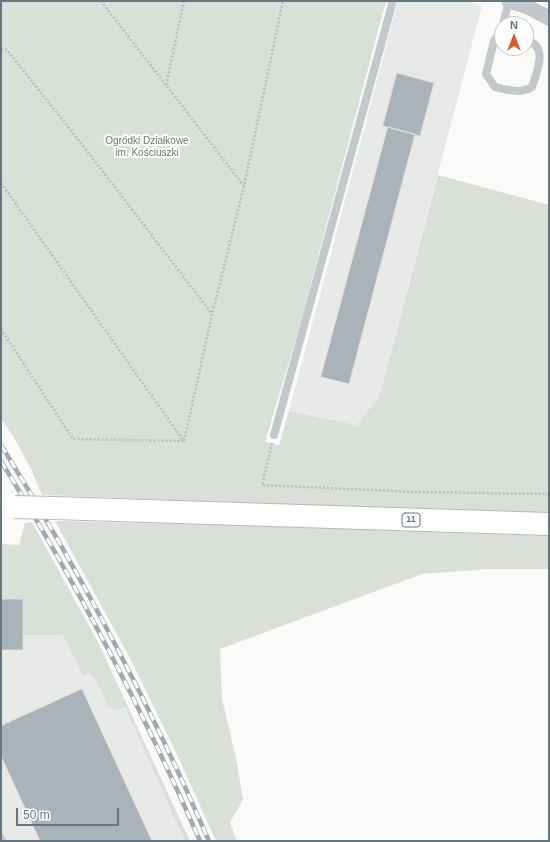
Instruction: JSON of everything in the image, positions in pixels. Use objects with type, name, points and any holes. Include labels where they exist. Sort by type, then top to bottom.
[{"type":"highway","name":"11","points":[[8,506],[549,524]]},
{"type":"street","points":[[509,1],[549,18]]},
{"type":"lane","points":[[274,435],[393,1]]},
{"type":"lane","points":[[505,16],[509,1]]},
{"type":"lane","points":[[494,41],[486,74],[495,87],[516,92],[525,91],[532,87],[539,61],[539,49],[534,42]]},
{"type":"path","points":[[101,1],[244,186]]},
{"type":"path","points":[[166,85],[184,1]]},
{"type":"path","points":[[184,441],[212,315],[244,186],[283,1]]},
{"type":"path","points":[[1,49],[7,50],[84,147],[212,315]]},
{"type":"path","points":[[1,183],[184,441]]},
{"type":"path","points":[[1,328],[74,439],[184,441]]},
{"type":"path","points":[[274,435],[262,485],[415,492],[549,494]]},
{"type":"shaded area","points":[[398,1],[468,1],[482,6],[379,397],[358,425],[289,411]]},
{"type":"shaded area","points":[[1,544],[90,671],[125,706],[186,841],[1,841]]},
{"type":"green space","name":"Ogródki Działkowe im. Kościuszki","points":[[1,1],[386,1],[299,328],[265,442],[279,445],[289,411],[357,425],[379,397],[438,175],[549,205],[549,514],[42,495],[31,469],[16,441],[1,418]]},
{"type":"green space","points":[[55,521],[549,536],[549,569],[487,569],[422,574],[220,649],[222,699],[236,758],[243,799],[230,823],[237,841],[216,841],[180,761],[132,662]]},
{"type":"green space","points":[[32,522],[98,642],[190,841],[185,841],[125,707],[117,710],[108,707],[100,688],[90,673],[83,675],[63,635],[23,635],[1,599],[1,544],[19,545],[25,523]]},
{"type":"building","points":[[397,73],[434,83],[420,136],[383,126]]},
{"type":"building","points":[[388,127],[415,134],[349,384],[321,377]]},
{"type":"building","points":[[1,599],[23,599],[23,650],[1,650]]},
{"type":"building","points":[[82,689],[152,841],[40,841],[1,756],[1,726]]},
{"type":"railway","points":[[1,445],[59,541],[112,639],[163,739],[209,841]]},
{"type":"railway","points":[[1,461],[56,553],[132,695],[200,841]]}]
